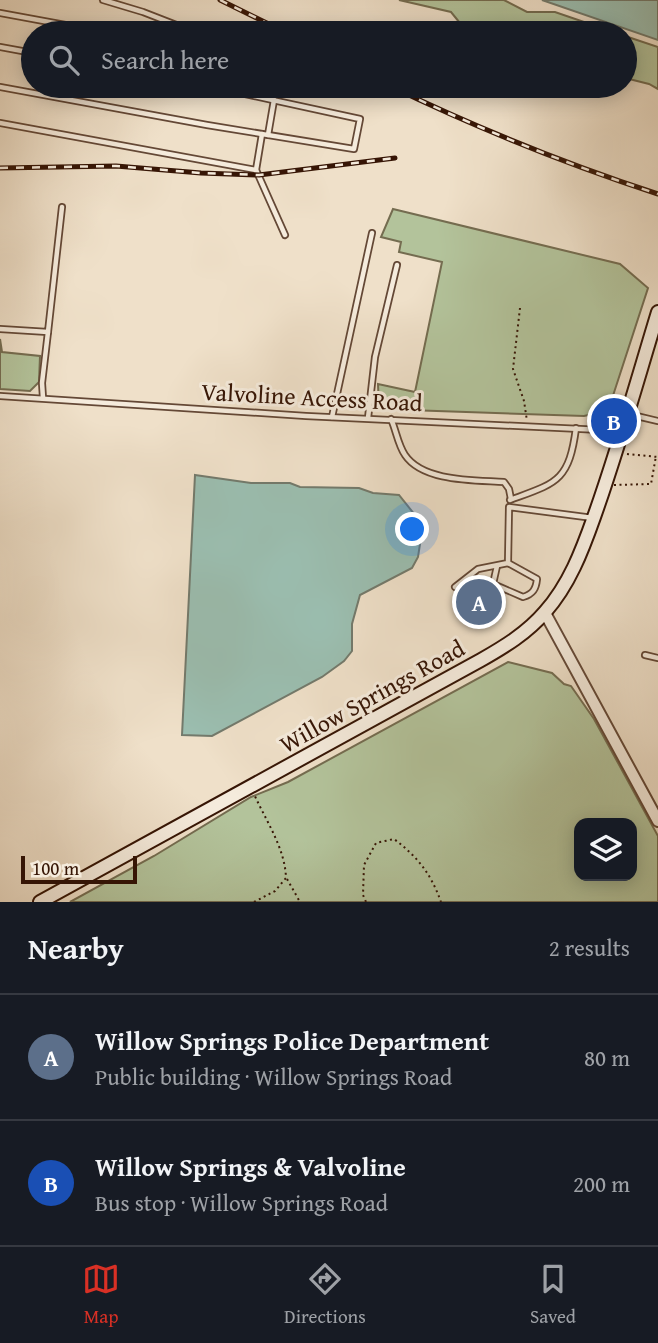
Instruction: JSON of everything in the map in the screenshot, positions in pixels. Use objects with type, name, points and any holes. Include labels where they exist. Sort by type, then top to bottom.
[{"type":"main road","name":"Willow Springs Road","points":[[40,902],[503,648],[523,634],[545,612],[573,571],[606,485],[658,312]]},
{"type":"street","points":[[545,612],[658,821]]},
{"type":"lane","points":[[103,0],[166,21]]},
{"type":"lane","points":[[0,13],[43,21]]},
{"type":"lane","points":[[0,47],[21,51]]},
{"type":"lane","points":[[0,87],[21,91]]},
{"type":"lane","points":[[61,98],[354,149],[360,119],[268,98]]},
{"type":"lane","points":[[274,100],[256,170],[285,235]]},
{"type":"lane","points":[[0,123],[256,170]]},
{"type":"lane","points":[[43,398],[42,383],[62,206]]},
{"type":"lane","points":[[331,417],[372,233]]},
{"type":"lane","points":[[368,418],[375,357],[397,265]]},
{"type":"lane","points":[[0,329],[48,332]]},
{"type":"lane","name":"Valvoline Access Road","points":[[0,396],[331,417],[623,431]]},
{"type":"lane","points":[[627,413],[658,421]]},
{"type":"lane","points":[[391,419],[405,456],[419,467],[447,478],[504,482],[511,499],[508,563]]},
{"type":"lane","points":[[511,499],[523,497],[545,487],[562,473],[572,455],[576,428]]},
{"type":"lane","points":[[509,507],[594,518]]},
{"type":"lane","points":[[455,587],[478,569],[508,563],[537,579],[536,587],[530,595],[523,597],[493,583],[497,566]]},
{"type":"lane","points":[[645,655],[658,658]]},
{"type":"path","points":[[520,307],[513,369],[524,401],[528,426]]},
{"type":"path","points":[[606,485],[651,484],[657,456],[616,454]]},
{"type":"path","points":[[251,786],[280,848],[286,864],[286,878],[300,902]]},
{"type":"path","points":[[366,902],[363,895],[364,864],[376,843],[394,839],[409,850],[432,877],[441,902]]},
{"type":"path","points":[[254,902],[275,891],[286,878]]},
{"type":"shaded area","points":[[399,0],[504,0],[527,12],[555,12],[581,21],[458,21],[451,12]]},
{"type":"shaded area","points":[[542,0],[658,0],[658,40],[637,33],[637,21],[603,21]]},
{"type":"shaded area","points":[[637,40],[658,47],[658,89],[637,81]]},
{"type":"shaded area","points":[[393,209],[620,264],[648,288],[608,411],[584,416],[379,409],[378,384],[415,392],[442,262],[399,252],[401,242],[381,237]]},
{"type":"shaded area","points":[[0,339],[2,352],[40,356],[39,382],[30,391],[0,389]]},
{"type":"shaded area","points":[[195,475],[251,483],[290,483],[300,487],[359,488],[373,493],[399,495],[423,525],[418,557],[412,568],[360,595],[352,624],[352,651],[344,661],[322,677],[212,736],[182,735]]},
{"type":"shaded area","points":[[508,662],[552,673],[564,684],[571,686],[594,719],[658,836],[658,902],[70,902],[154,856],[251,797],[288,782]]},
{"type":"railway","points":[[220,0],[263,21]]},
{"type":"railway","points":[[416,98],[522,144],[658,194]]},
{"type":"railway","points":[[0,168],[116,166],[259,175],[395,158]]},
{"type":"place","name":"Willow Springs & Valvoline","points":[[614,421]]},
{"type":"place","name":"Willow Springs Police Department","points":[[479,602]]}]
